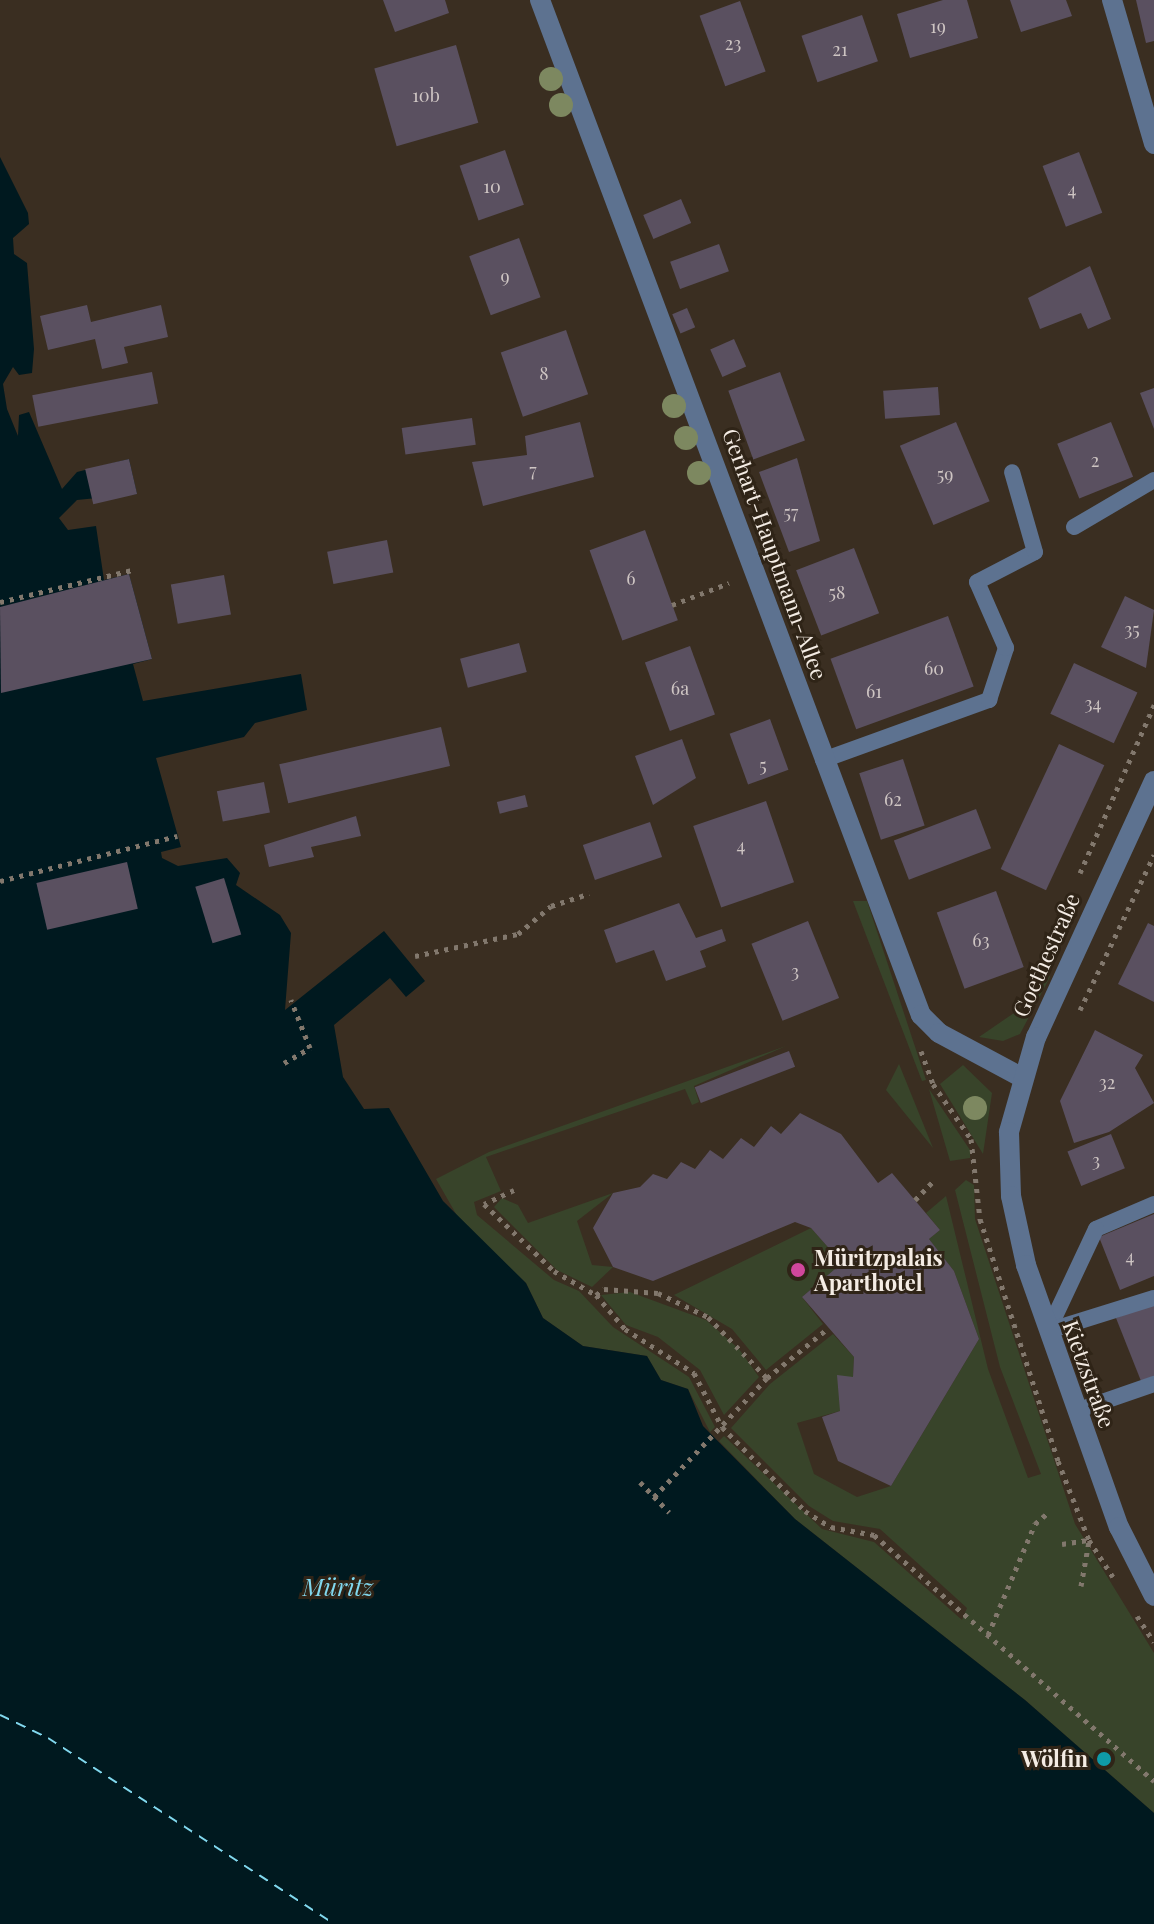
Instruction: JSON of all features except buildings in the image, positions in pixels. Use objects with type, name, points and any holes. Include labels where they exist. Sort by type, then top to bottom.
[{"type":"street","points":[[1112,0],[1154,144]]},
{"type":"street","name":"Gerhart-Hauptmann-Allee","points":[[543,1],[823,760],[921,1015],[939,1033],[1021,1077]]},
{"type":"street","name":"Goethestraße","points":[[1009,1157],[1021,1077],[1154,781]]},
{"type":"street","name":"Kietzstraße","points":[[1009,1157],[1026,1265],[1119,1527],[1154,1596]]},
{"type":"lane","points":[[823,760],[989,700],[1006,648],[977,582],[1035,552],[1012,472]]},
{"type":"lane","points":[[1074,527],[1154,480]]},
{"type":"lane","points":[[1048,1331],[1068,1298],[1073,1265],[1096,1229],[1154,1204]]},
{"type":"lane","points":[[1048,1331],[1154,1298]]},
{"type":"lane","points":[[1076,1411],[1154,1384]]},
{"type":"path","points":[[0,602],[132,570]]},
{"type":"path","points":[[672,605],[729,583]]},
{"type":"path","points":[[1073,888],[1154,705]]},
{"type":"path","points":[[0,881],[177,836]]},
{"type":"path","points":[[415,956],[518,934],[551,906],[589,894]]},
{"type":"path","points":[[284,1063],[310,1048],[291,1000]]},
{"type":"path","points":[[915,1200],[935,1179]]},
{"type":"path","points":[[514,1190],[484,1204],[554,1271],[596,1295],[625,1329],[694,1373],[722,1427],[805,1511],[831,1527],[874,1535],[1154,1781]]},
{"type":"path","points":[[596,1295],[604,1289],[658,1293],[708,1317],[767,1378]]},
{"type":"path","points":[[654,1497],[767,1378],[827,1329]]},
{"type":"path","points":[[640,1482],[669,1512]]},
{"type":"path","points":[[988,1635],[1035,1524],[1049,1512]]},
{"type":"path","points":[[1062,1544],[1089,1540],[1119,1527]]},
{"type":"path","points":[[1081,1586],[1089,1540]]},
{"type":"green space","points":[[853,901],[867,901],[926,1080],[922,1081]]},
{"type":"green space","points":[[1043,966],[1050,977],[1020,1034],[1003,1041],[979,1037],[1027,1004]]},
{"type":"green space","points":[[786,1046],[694,1086],[699,1102],[692,1105],[685,1089],[486,1157],[501,1191],[474,1202],[477,1215],[554,1280],[579,1291],[613,1327],[689,1377],[715,1427],[710,1432],[688,1389],[661,1380],[647,1356],[583,1346],[543,1318],[526,1283],[463,1226],[436,1179],[489,1152]]},
{"type":"green space","points":[[899,1064],[933,1148],[886,1090]]},
{"type":"green space","points":[[963,1065],[992,1093],[983,1154],[940,1084]]},
{"type":"green space","points":[[929,1089],[970,1150],[970,1158],[950,1161]]},
{"type":"green space","points":[[966,1180],[974,1185],[975,1219],[1075,1524],[1154,1653],[1154,1813],[1025,1700],[795,1519],[719,1441],[724,1436],[822,1529],[874,1542],[962,1620],[967,1608],[880,1529],[833,1521],[809,1506],[731,1428],[770,1384],[833,1334],[854,1357],[853,1377],[840,1411],[797,1423],[814,1474],[857,1497],[891,1486],[979,1339],[954,1271],[929,1239],[940,1230],[926,1213],[946,1196],[988,1369],[1028,1478],[1041,1474],[1000,1367],[955,1190]]},
{"type":"green space","points":[[613,1193],[577,1221],[592,1265],[613,1267],[592,1287],[557,1270],[494,1207],[502,1198],[518,1205],[528,1223]]},
{"type":"green space","points":[[811,1228],[842,1263],[802,1297],[823,1324],[766,1370],[732,1329],[674,1295]]},
{"type":"green space","points":[[630,1292],[706,1320],[739,1349],[759,1377],[724,1415],[700,1370],[658,1337],[626,1325],[601,1295]]},
{"type":"water","name":"Müritz","points":[[0,157],[28,213],[29,224],[13,238],[14,254],[27,263],[34,349],[32,373],[19,375],[13,367],[3,384],[7,409],[18,436],[19,415],[29,412],[62,489],[77,472],[129,459],[137,494],[77,500],[59,518],[68,530],[96,526],[104,580],[129,574],[152,659],[133,664],[143,701],[301,674],[307,710],[255,723],[244,737],[156,758],[181,847],[161,852],[162,858],[178,866],[227,858],[240,873],[236,885],[280,915],[291,933],[285,1010],[384,931],[425,981],[406,997],[390,978],[334,1025],[343,1077],[364,1109],[389,1108],[443,1201],[526,1283],[543,1318],[583,1346],[647,1356],[661,1380],[688,1389],[703,1426],[795,1519],[1025,1700],[1154,1813],[1154,1924],[0,1924]]},
{"type":"ferry route","points":[[0,1715],[48,1738],[334,1924]]},
{"type":"place","name":"Müritzpalais Aparthotel","points":[[798,1270]]},
{"type":"place","name":"Wölfin","points":[[1104,1759]]}]
